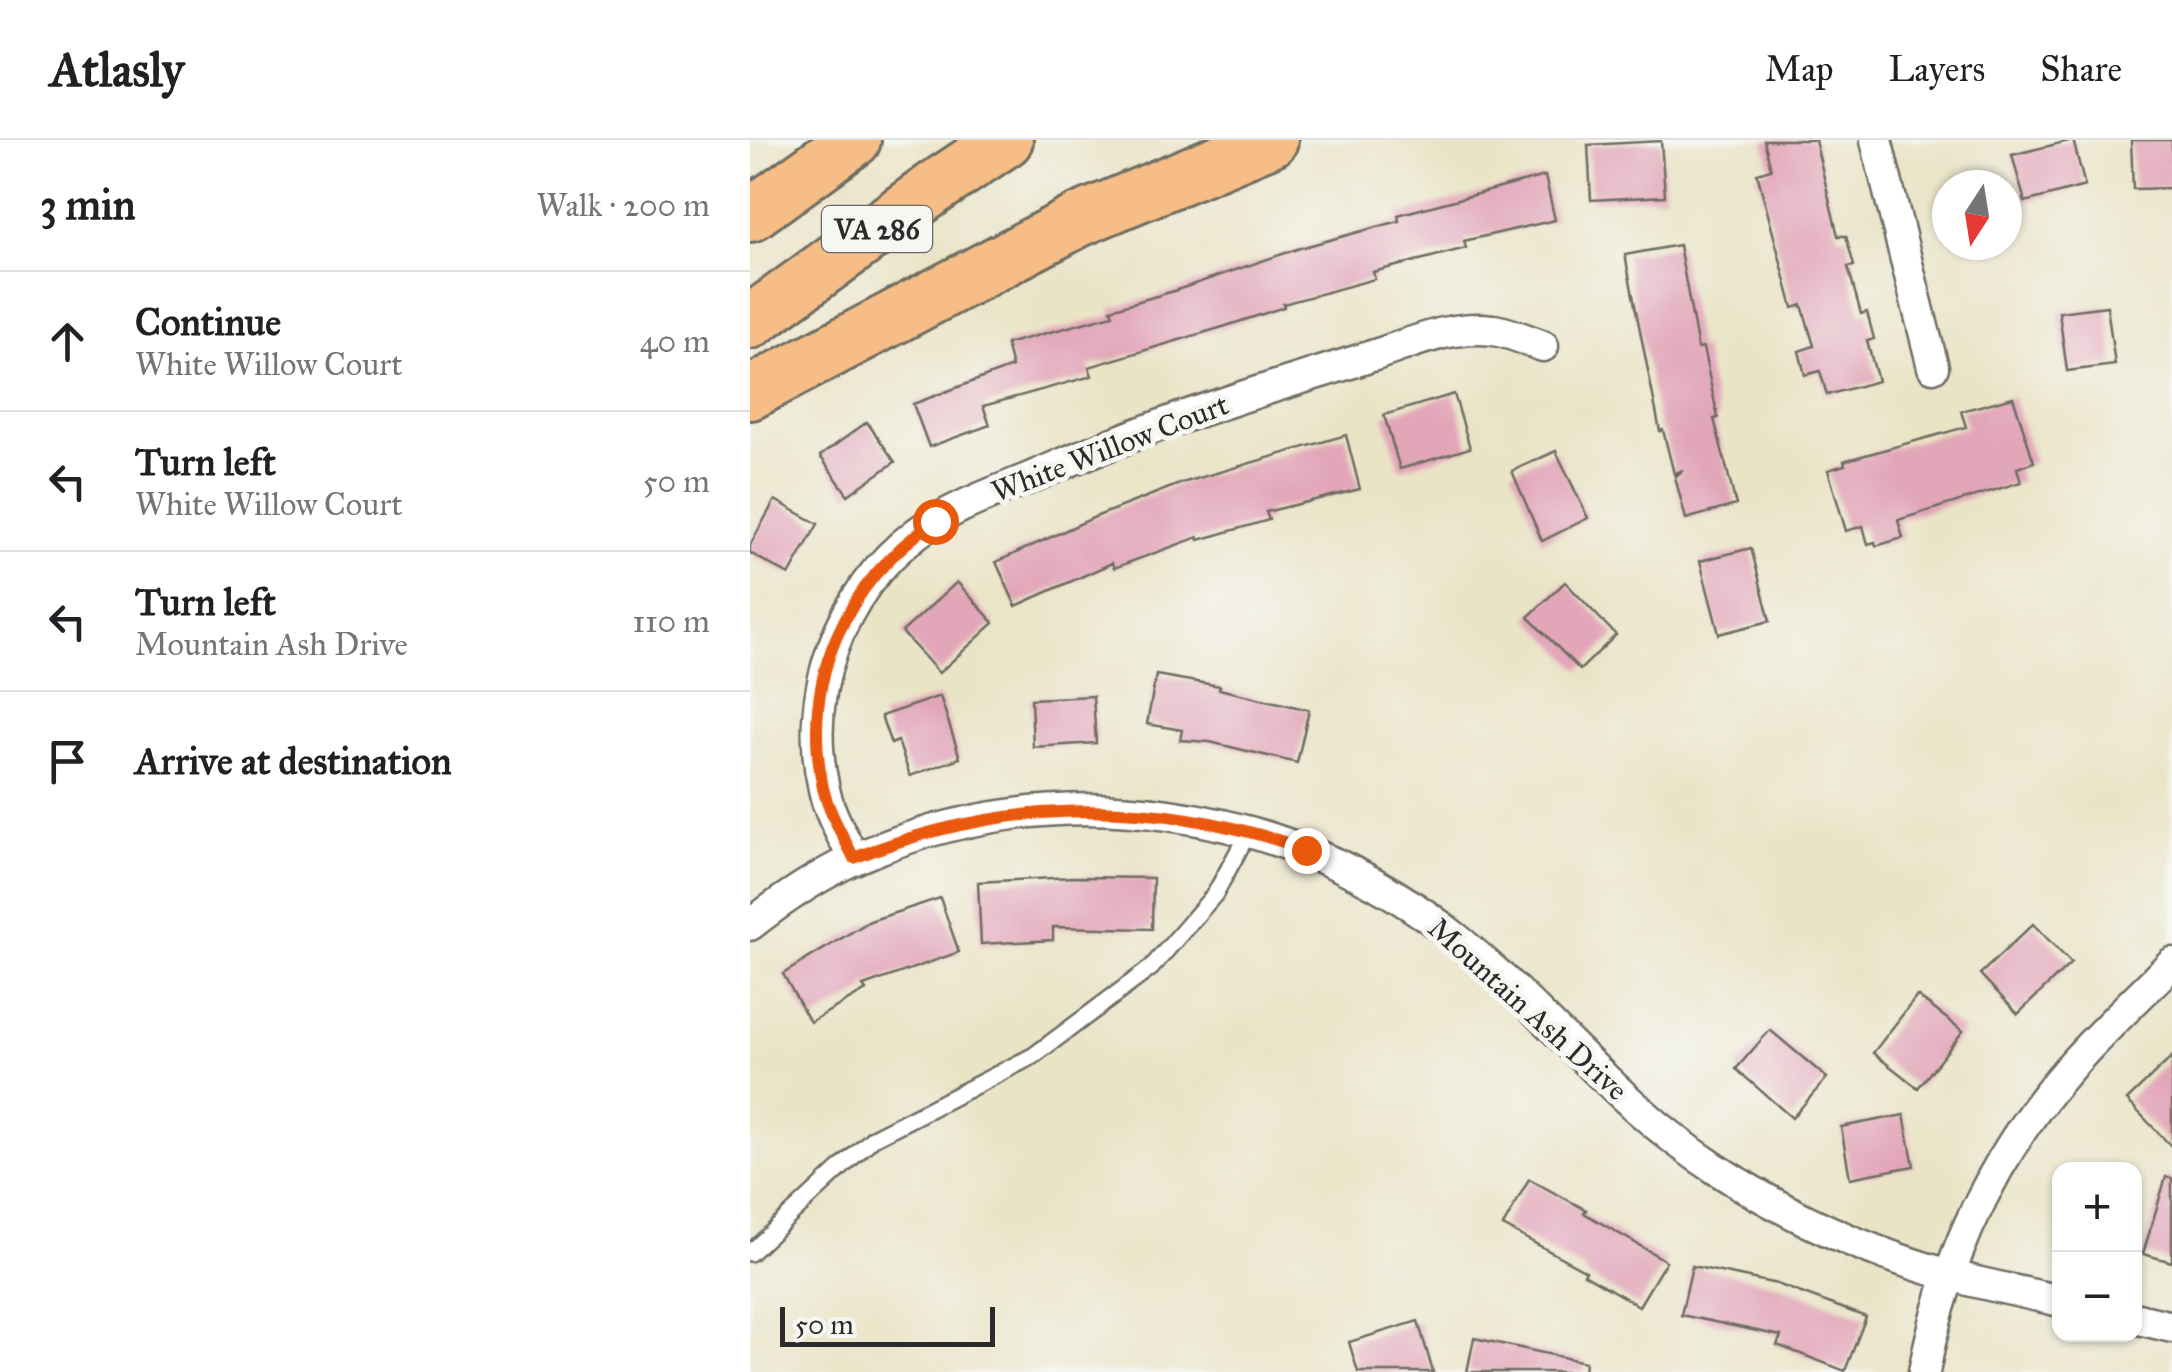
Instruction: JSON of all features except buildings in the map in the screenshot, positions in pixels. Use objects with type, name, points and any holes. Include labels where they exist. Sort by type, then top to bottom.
[{"type":"highway","name":"VA 286","points":[[750,215],[854,140]]},
{"type":"highway","name":"VA 286","points":[[750,322],[1006,140]]},
{"type":"highway","points":[[750,392],[1078,220],[1271,140]]},
{"type":"street","points":[[1876,140],[1934,367]]},
{"type":"street","name":"White Willow Court","points":[[854,858],[828,803],[820,765],[818,707],[824,672],[837,634],[854,602],[871,577],[914,535],[963,506],[1108,444],[1443,333],[1493,330],[1543,346]]},
{"type":"street","name":"Mountain Ash Drive","points":[[750,924],[854,858],[914,836],[975,822],[1064,810],[1108,810],[1189,817],[1250,831],[1348,868],[1410,904],[1512,987],[1616,1091],[1714,1168],[1766,1200],[1831,1232],[1948,1275],[2052,1298]]},
{"type":"street","points":[[1924,1372],[1948,1275],[1985,1192],[2047,1095],[2172,963]]},
{"type":"street","points":[[2142,1320],[2172,1327]]},
{"type":"lane","points":[[750,1253],[874,1138],[1033,1056],[1151,968],[1215,894],[1250,831]]},
{"type":"route","points":[[935,521],[914,535],[871,577],[837,634],[824,672],[818,707],[818,752],[824,791],[854,858],[914,836],[975,822],[1064,810],[1189,817],[1234,826],[1306,850]]}]
